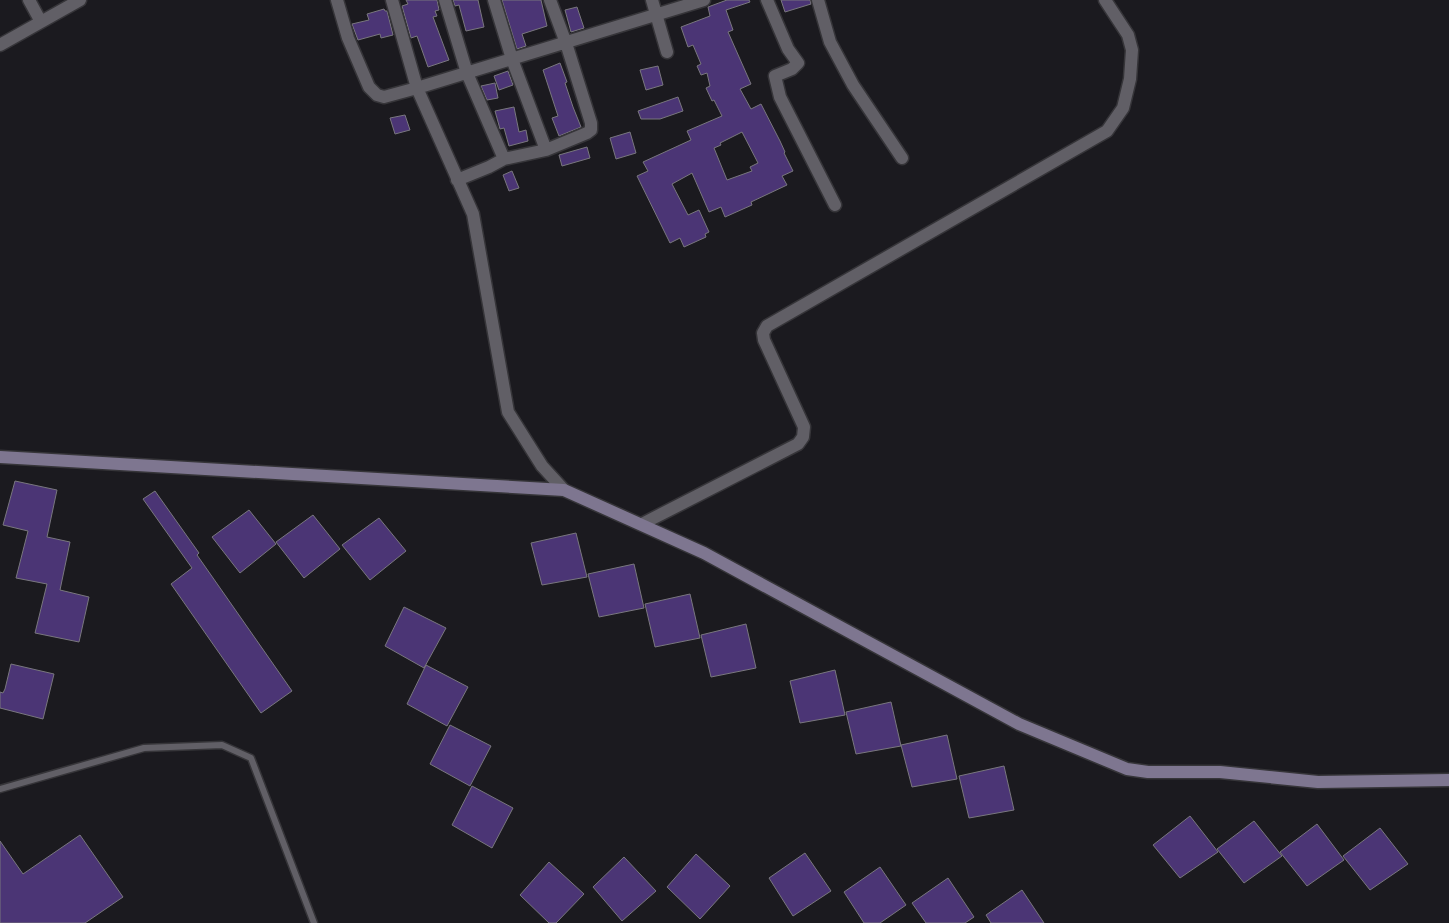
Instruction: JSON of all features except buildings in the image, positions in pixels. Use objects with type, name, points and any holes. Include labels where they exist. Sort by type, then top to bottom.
[{"type":"street","points":[[29,0],[41,22]]},
{"type":"street","points":[[0,45],[80,0]]},
{"type":"street","points":[[336,0],[348,38],[369,88],[377,95],[384,97],[657,16],[703,0]]},
{"type":"street","points":[[392,0],[417,88],[473,214],[508,412],[542,466],[564,490]]},
{"type":"street","points":[[445,0],[467,73],[504,159]]},
{"type":"street","points":[[494,0],[512,59],[546,150]]},
{"type":"street","points":[[457,180],[504,159],[546,150],[591,130],[591,123],[566,43],[550,0]]},
{"type":"street","points":[[652,0],[668,52]]},
{"type":"street","points":[[767,0],[788,49],[798,63],[792,69],[775,76],[780,97],[835,205]]},
{"type":"street","points":[[818,0],[830,42],[854,85],[902,158]]},
{"type":"street","points":[[642,524],[798,444],[803,437],[804,427],[764,340],[763,333],[767,326],[1106,131],[1123,108],[1130,79],[1132,50],[1128,35],[1105,0]]},
{"type":"street","points":[[0,457],[564,490],[704,553],[1019,724],[1126,769],[1148,772],[1220,772],[1318,782],[1449,780]]},
{"type":"lane","points":[[0,789],[144,748],[222,744],[251,758],[314,923]]}]
